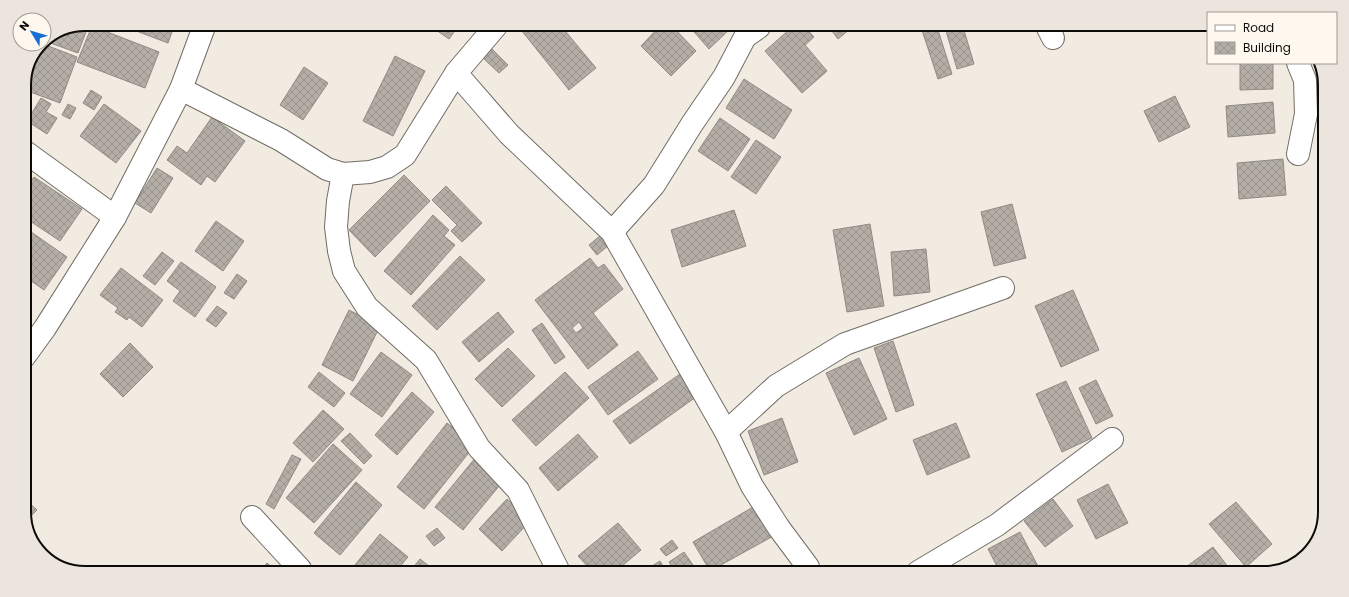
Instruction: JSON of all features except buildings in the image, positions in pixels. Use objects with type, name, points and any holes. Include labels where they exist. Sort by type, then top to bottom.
[{"type":"street","points":[[31,347],[45,328],[114,217],[181,89],[202,31]]},
{"type":"street","points":[[181,89],[281,140],[327,169],[343,174],[376,171],[387,167],[405,155],[456,73],[492,31]]},
{"type":"street","points":[[612,232],[654,185],[692,124],[724,77],[745,37],[753,31]]},
{"type":"street","points":[[1298,64],[1305,80],[1306,114],[1298,154]]},
{"type":"street","points":[[456,73],[509,134],[612,232],[726,432],[752,486],[779,528],[807,566]]},
{"type":"street","points":[[31,156],[114,217]]},
{"type":"street","points":[[343,174],[338,201],[336,227],[339,251],[344,271],[367,307],[426,360],[479,448],[518,490],[556,566]]},
{"type":"street","points":[[726,432],[776,386],[845,344],[1003,288]]},
{"type":"street","points":[[928,566],[997,525],[1112,439]]},
{"type":"street","points":[[252,517],[297,566]]}]
